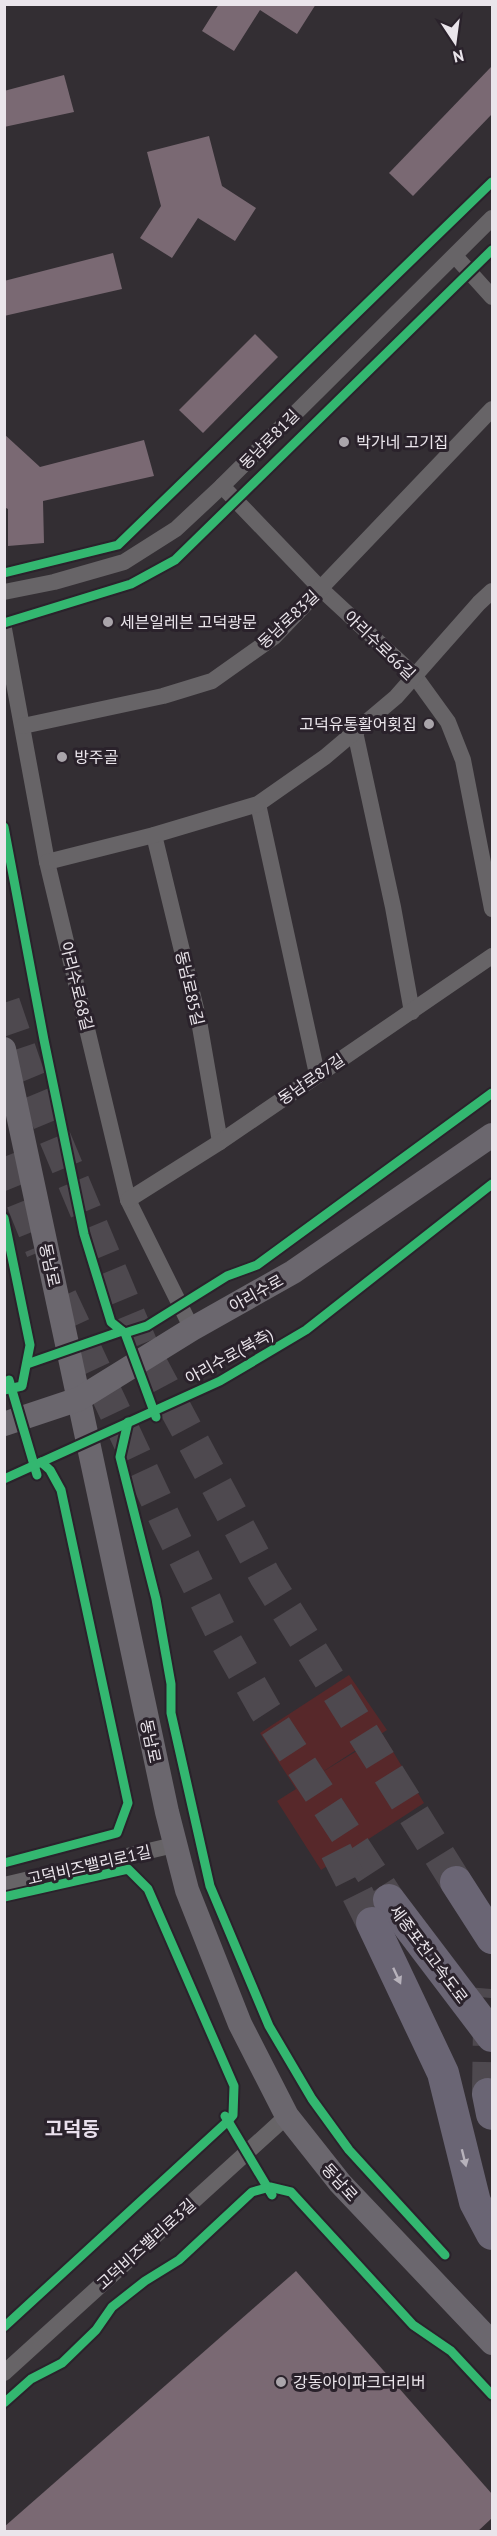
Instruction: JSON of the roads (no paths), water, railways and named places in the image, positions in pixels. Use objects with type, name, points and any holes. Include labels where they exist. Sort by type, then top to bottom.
[{"type":"highway","points":[[492,1920],[456,1882],[492,1938]]},
{"type":"highway","name":"세종포천고속도로","points":[[492,2036],[380,1912],[443,2073],[475,2202],[492,2234]]},
{"type":"main road","name":"동남로","points":[[4,1049],[174,1845],[187,1890],[240,2024],[287,2116],[340,2182],[492,2343]]},
{"type":"main road","name":"아리수로","points":[[4,1424],[79,1399],[192,1329],[293,1272],[492,1135]]},
{"type":"street","name":"동남로81길","points":[[4,592],[54,582],[124,562],[176,529],[492,218]]},
{"type":"street","points":[[455,256],[492,297]]},
{"type":"street","name":"동남로83길","points":[[23,726],[163,696],[212,681],[274,637],[492,409]]},
{"type":"street","name":"아리수로66길","points":[[222,486],[321,589],[414,675],[448,722],[463,760],[492,909]]},
{"type":"street","points":[[47,862],[154,835],[258,804],[325,757],[396,697],[492,591]]},
{"type":"street","name":"아리수로68길","points":[[4,630],[47,862],[128,1200],[192,1329]]},
{"type":"street","points":[[355,732],[393,908],[411,1012]]},
{"type":"street","points":[[258,804],[316,1074]]},
{"type":"street","name":"동남로85길","points":[[154,835],[198,1021],[220,1142]]},
{"type":"street","name":"동남로87길","points":[[128,1200],[220,1142],[316,1074],[492,956]]},
{"type":"street","name":"고덕비즈밸리로1길","points":[[4,1885],[174,1845]]},
{"type":"street","name":"고덕비즈밸리로3길","points":[[4,2373],[287,2116]]},
{"type":"tunnel","points":[[4,1003],[29,1076],[144,1350],[265,1576],[456,1882]]},
{"type":"tunnel","points":[[4,1157],[42,1251]]},
{"type":"tunnel","points":[[61,1297],[167,1523],[223,1636],[265,1710],[389,1900]]},
{"type":"tunnel","points":[[336,1851],[372,1923]]},
{"type":"tunnel","points":[[488,2094],[492,1989]]},
{"type":"place","name":"박가네 고기집","points":[[344,442]]},
{"type":"place","name":"세븐일레븐 고덕광문","points":[[108,622]]},
{"type":"place","name":"고덕유통활어횟집","points":[[429,724]]},
{"type":"place","name":"방주골","points":[[62,757]]},
{"type":"place","name":"강동아이파크더리버","points":[[281,2382]]},
{"type":"district","name":"고덕동","points":[[72,2129]]}]
